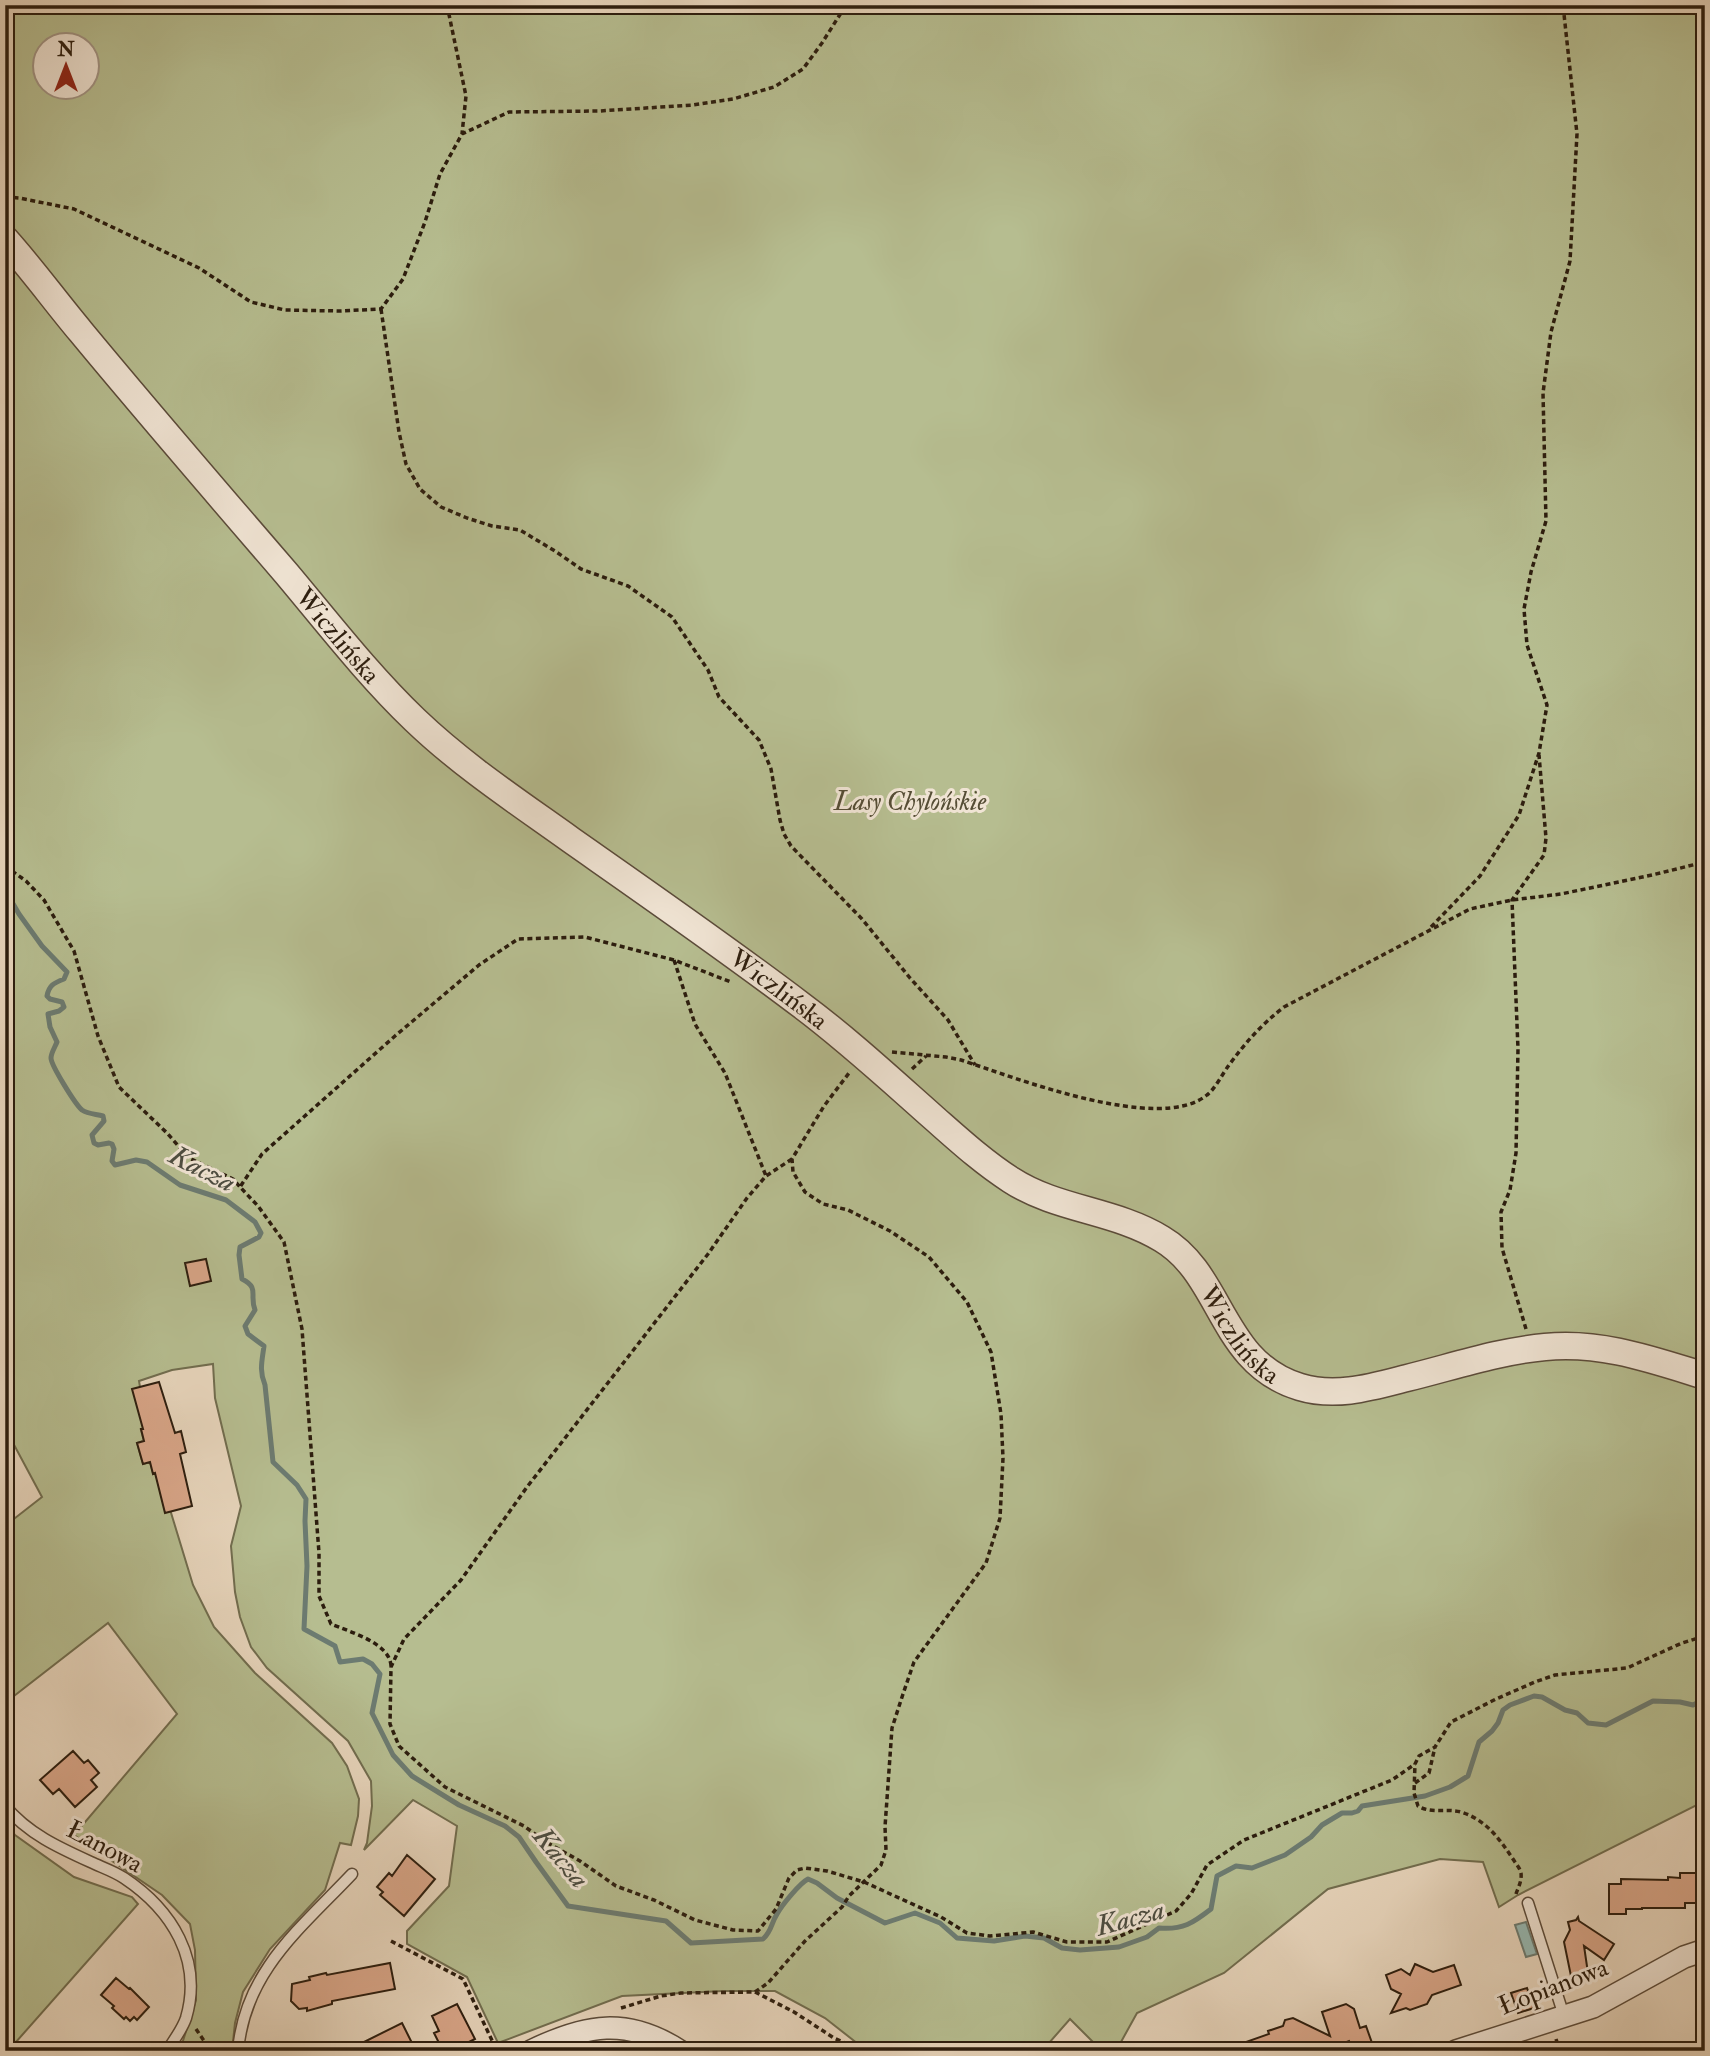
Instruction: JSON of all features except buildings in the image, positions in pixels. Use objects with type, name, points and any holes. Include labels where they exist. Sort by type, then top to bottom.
[{"type":"street","name":"Wiczlińska","points":[[5,239],[363,664],[435,738],[489,781],[744,962],[835,1031],[960,1141],[1007,1178],[1042,1197],[1131,1225],[1176,1248],[1195,1270],[1239,1343],[1255,1361],[1289,1383],[1304,1389],[1341,1392],[1531,1348],[1557,1345],[1598,1347],[1705,1376]]},
{"type":"street","name":"Łopianowa","points":[[1456,2051],[1593,2007],[1684,1957],[1705,1950]]},
{"type":"street","points":[[531,2051],[579,2031],[623,2027],[667,2043],[680,2051]]},
{"type":"lane","name":"Łanowa","points":[[5,1807],[31,1830],[55,1846],[122,1877],[155,1903],[176,1930],[185,1947],[191,1994],[185,2021],[167,2051]]},
{"type":"lane","points":[[238,2051],[245,2010],[257,1982],[275,1955],[352,1874]]},
{"type":"lane","points":[[1528,1903],[1564,2015]]},
{"type":"path","points":[[447,5],[466,96],[462,134],[440,174],[425,222],[402,279],[381,309],[406,464],[420,489],[442,507],[492,526],[520,530],[581,569],[628,586],[672,617],[708,670],[719,697],[759,740],[771,769],[784,834],[791,846],[862,919],[948,1020],[975,1065]]},
{"type":"path","points":[[462,134],[509,112],[599,111],[693,105],[733,99],[774,87],[803,69],[846,5]]},
{"type":"path","points":[[1427,931],[1480,877],[1519,815],[1539,753],[1547,705],[1527,645],[1524,609],[1531,572],[1546,521],[1543,393],[1550,332],[1570,261],[1577,134],[1563,5]]},
{"type":"path","points":[[5,197],[74,209],[200,268],[251,302],[285,310],[381,309]]},
{"type":"path","points":[[1531,1348],[1502,1248],[1501,1212],[1510,1190],[1516,1153],[1518,1049],[1512,900],[1544,855],[1546,838],[1539,753]]},
{"type":"path","points":[[391,1667],[404,1639],[461,1580],[527,1487],[708,1254],[747,1198],[766,1176],[792,1159],[824,1106],[852,1069],[874,1052],[896,1051],[946,1057],[1107,1103],[1159,1109],[1189,1106],[1209,1094],[1254,1033],[1284,1007],[1470,909],[1561,894],[1705,862]]},
{"type":"path","points":[[5,866],[26,881],[44,900],[74,951],[98,1036],[119,1087],[189,1158],[233,1179],[258,1206],[284,1242],[302,1329],[319,1596],[331,1624],[380,1646],[391,1658],[390,1724],[399,1746],[445,1787],[524,1826],[616,1886],[654,1899],[695,1920],[733,1930],[758,1931],[776,1909],[789,1878],[797,1870],[805,1868],[827,1871],[864,1882],[941,1917],[967,1933],[990,1936],[1033,1932],[1067,1942],[1107,1942],[1175,1911],[1191,1894],[1207,1866],[1244,1840],[1392,1780],[1415,1764]]},
{"type":"path","points":[[240,1187],[262,1153],[479,965],[517,939],[584,937],[674,960],[736,983]]},
{"type":"path","points":[[674,960],[695,1024],[725,1073],[766,1176]]},
{"type":"path","points":[[755,1992],[768,1983],[805,1941],[842,1907],[849,1896],[881,1865],[886,1850],[892,1728],[914,1662],[986,1563],[1000,1518],[1003,1458],[1001,1414],[991,1352],[967,1302],[929,1257],[890,1231],[848,1210],[823,1204],[805,1192],[793,1172],[792,1159]]},
{"type":"path","points":[[1414,1783],[1429,1773],[1435,1747],[1451,1722],[1496,1699],[1555,1675],[1627,1668],[1682,1643],[1705,1636]]},
{"type":"path","points":[[1435,1747],[1419,1756],[1415,1764],[1414,1793],[1418,1806],[1425,1811],[1457,1811],[1476,1818],[1488,1827],[1521,1870],[1516,1896],[1520,1904],[1528,1903]]},
{"type":"path","points":[[391,1941],[463,1979],[497,2051]]},
{"type":"path","points":[[599,2029],[601,2018],[618,2009],[661,1996],[681,1993],[755,1992],[787,2007],[834,2038],[862,2051]]},
{"type":"path","points":[[187,2012],[211,2051]]},
{"type":"path","points":[[1055,2051],[1068,2043],[1083,2051]]},
{"type":"green space","name":"Lasy Chylońskie","points":[[5,5],[1705,5],[1705,1801],[1499,1907],[1483,1862],[1440,1859],[1328,1889],[1224,1973],[1137,2013],[1116,2051],[1102,2051],[1070,2019],[1042,2051],[867,2051],[825,2018],[775,1991],[622,1996],[498,2043],[467,1977],[407,1944],[407,1931],[449,1886],[457,1826],[413,1800],[364,1850],[372,1806],[371,1781],[348,1741],[267,1668],[251,1647],[240,1617],[231,1546],[241,1506],[215,1398],[213,1364],[172,1370],[139,1381],[147,1430],[141,1430],[144,1441],[137,1443],[143,1464],[150,1462],[153,1473],[158,1470],[193,1585],[214,1627],[255,1673],[332,1743],[347,1766],[359,1799],[351,1845],[340,1843],[325,1890],[270,1949],[243,1992],[235,2023],[232,2051],[177,2051],[181,2047],[196,2000],[195,1950],[190,1924],[162,1895],[74,1835],[177,1714],[108,1623],[5,1703],[5,1521],[10,1522],[42,1497],[5,1428]]},
{"type":"green space","points":[[5,1824],[15,1835],[74,1877],[132,1897],[138,1904],[8,2051],[5,2051]]},
{"type":"water","points":[[1526,1922],[1537,1954],[1526,1957],[1515,1925]]},
{"type":"waterway","name":"Kacza","points":[[5,890],[42,946],[67,972],[64,979],[51,987],[47,996],[62,1002],[64,1007],[48,1014],[57,1042],[51,1058],[69,1093],[82,1110],[103,1116],[104,1121],[92,1135],[94,1143],[112,1144],[112,1161],[115,1165],[136,1160],[147,1162],[180,1185],[226,1200],[255,1222],[261,1233],[259,1237],[240,1247],[242,1279],[251,1286],[255,1310],[245,1326],[248,1334],[264,1346],[262,1370],[273,1462],[297,1485],[306,1499],[304,1629],[335,1646],[340,1662],[363,1659],[372,1664],[380,1674],[372,1713],[393,1755],[412,1776],[459,1805],[505,1826],[519,1837],[568,1906],[666,1921],[691,1943],[763,1939],[783,1905],[808,1879],[837,1898],[885,1923],[915,1913],[940,1923],[957,1938],[994,1941],[1025,1936],[1044,1938],[1062,1948],[1080,1950],[1119,1947],[1147,1937],[1159,1928],[1181,1927],[1193,1922],[1211,1909],[1217,1876],[1236,1866],[1252,1868],[1285,1855],[1311,1837],[1322,1825],[1342,1813],[1358,1811],[1362,1806],[1425,1796],[1450,1787],[1468,1776],[1479,1742],[1492,1731],[1503,1710],[1510,1705],[1534,1696],[1542,1697],[1565,1710],[1577,1713],[1588,1723],[1606,1725],[1653,1701],[1693,1705],[1705,1699]]}]
